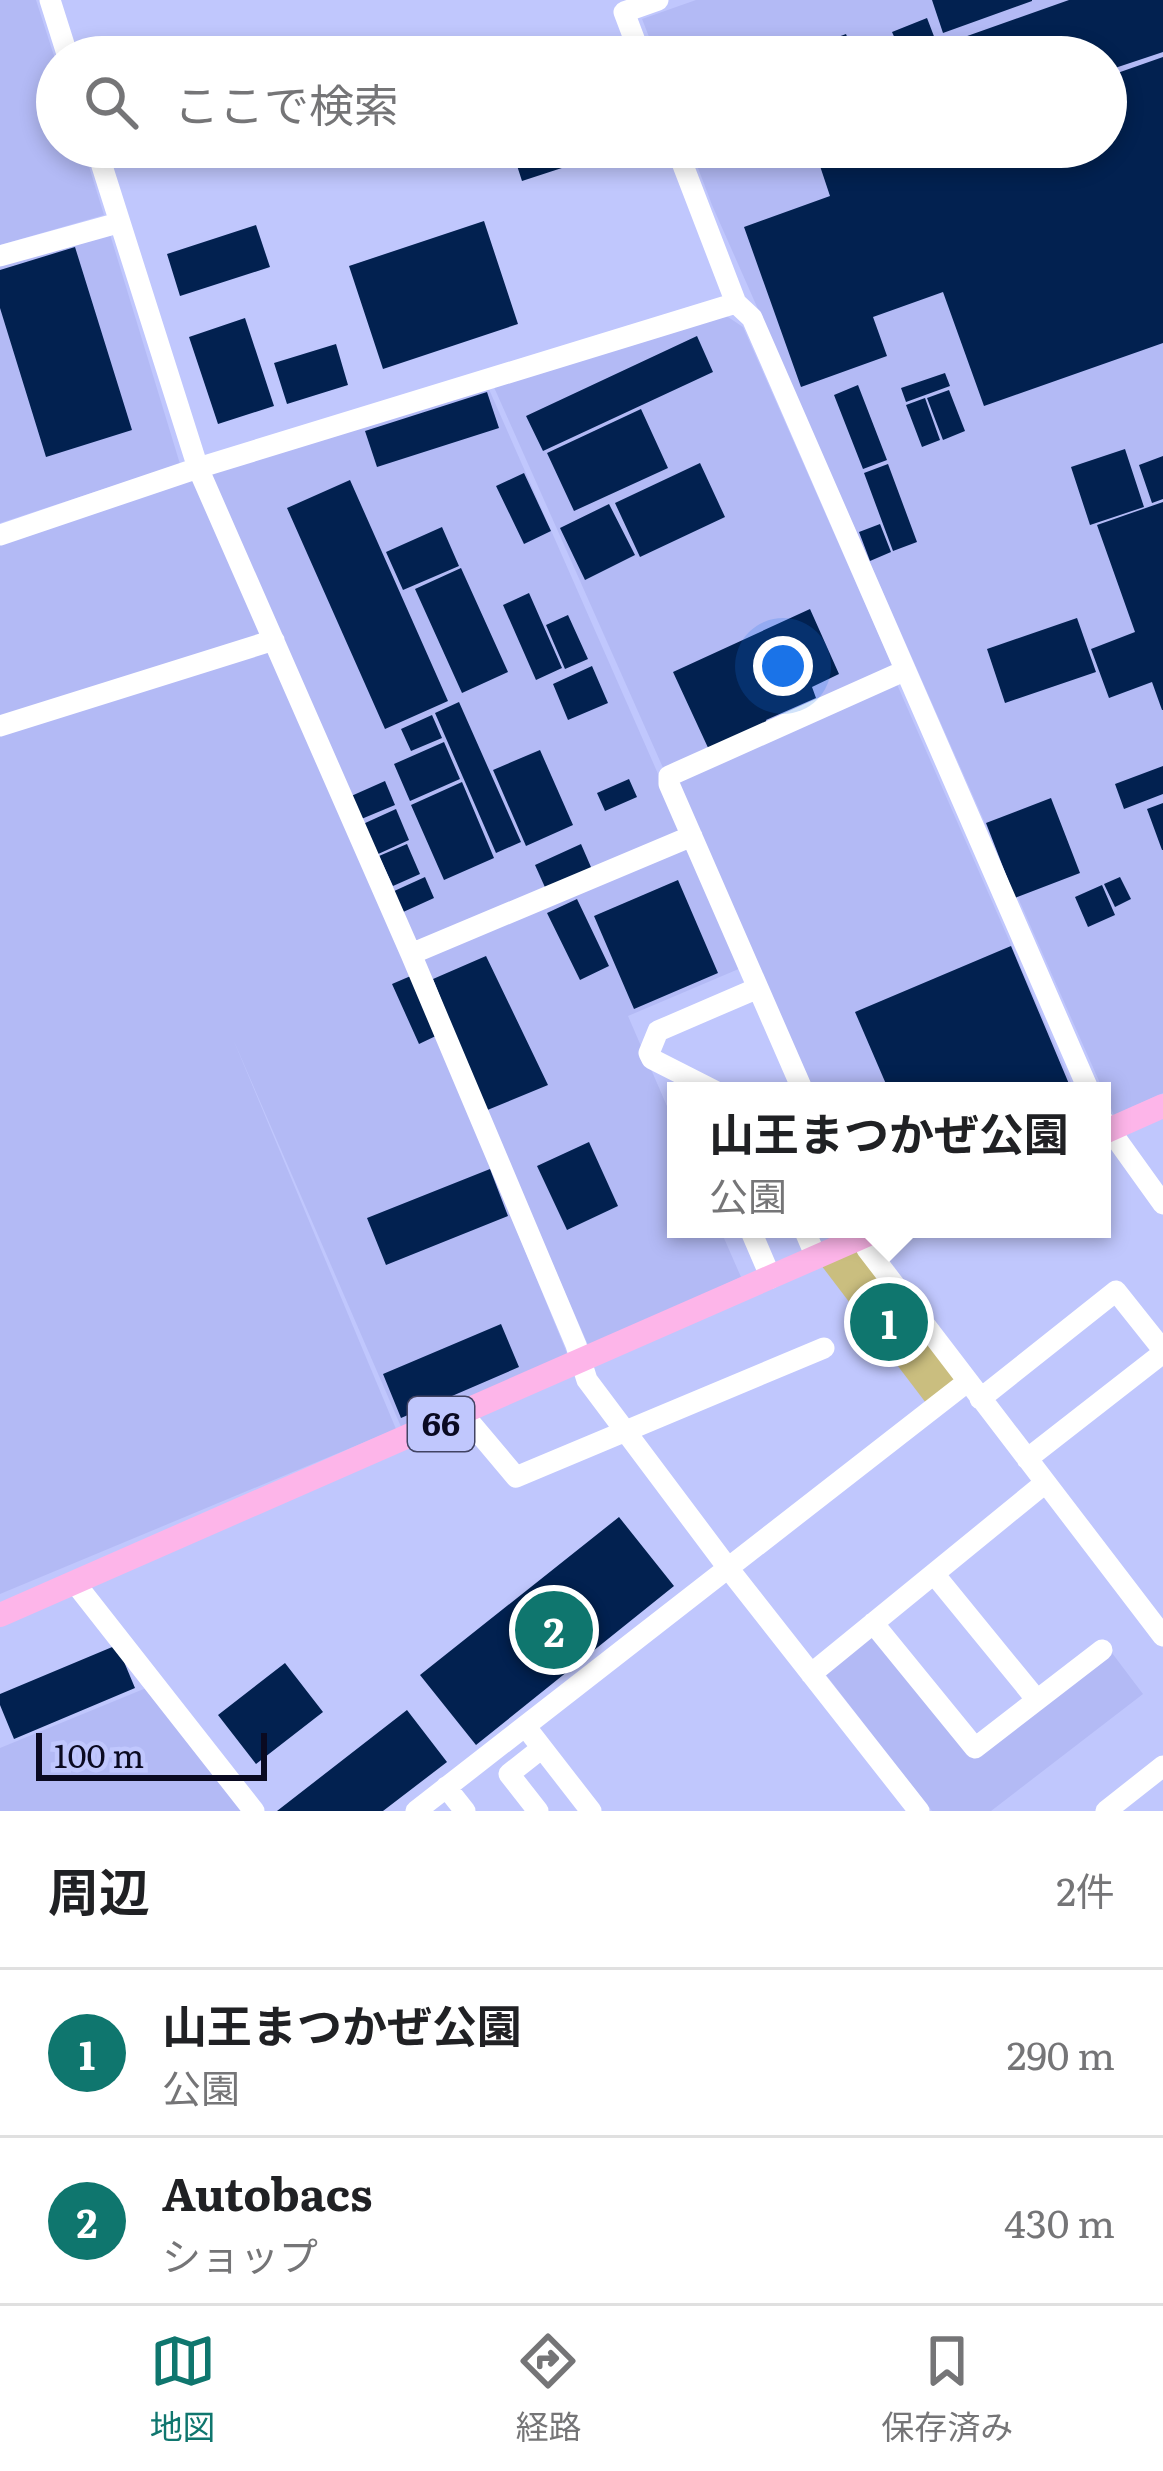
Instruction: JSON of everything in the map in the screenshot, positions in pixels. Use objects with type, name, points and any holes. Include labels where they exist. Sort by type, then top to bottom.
[{"type":"main road","points":[[1111,1125],[1163,1106]]},
{"type":"main road","name":"66","points":[[0,1615],[855,1238]]},
{"type":"street","points":[[50,0],[61,36]]},
{"type":"street","points":[[633,36],[624,12],[658,0]]},
{"type":"street","points":[[102,168],[198,468],[411,954],[587,1380],[906,1807]]},
{"type":"street","points":[[684,168],[736,303],[752,318],[1086,1082]]},
{"type":"street","points":[[0,256],[118,223]]},
{"type":"street","points":[[0,535],[198,468],[736,303]]},
{"type":"street","points":[[0,726],[274,640]]},
{"type":"street","points":[[799,1082],[669,784],[675,772],[904,671]]},
{"type":"street","points":[[411,954],[692,836]]},
{"type":"street","points":[[684,1082],[652,1059],[658,1031],[758,988]]},
{"type":"street","points":[[1111,1137],[1163,1204]]},
{"type":"street","points":[[753,1238],[771,1278]]},
{"type":"street","points":[[807,1238],[816,1257]]},
{"type":"street","points":[[871,1238],[974,1390],[1045,1483],[1154,1606],[1163,1636]]},
{"type":"street","points":[[416,1811],[728,1568],[1117,1291],[1163,1352],[1027,1459]]},
{"type":"street","points":[[463,1414],[516,1477],[628,1434],[824,1348]]},
{"type":"street","points":[[811,1674],[1045,1483]]},
{"type":"street","points":[[934,1574],[1036,1700]]},
{"type":"street","points":[[76,1583],[254,1811]]},
{"type":"street","points":[[873,1624],[975,1748],[1102,1650]]},
{"type":"street","points":[[525,1726],[587,1810]]},
{"type":"street","points":[[538,1811],[509,1774],[542,1748]]},
{"type":"street","points":[[1106,1811],[1163,1766]]},
{"type":"street","points":[[446,1787],[465,1811]]},
{"type":"shaded area","points":[[0,0],[36,0],[48,36],[36,36],[36,168],[89,168],[104,215],[0,245]]},
{"type":"shaded area","points":[[696,0],[1163,0],[1163,1093],[1114,1115],[1111,1082],[1099,1082],[698,168],[1127,168],[1127,36],[649,36],[642,19]]},
{"type":"shaded area","points":[[109,231],[180,464],[0,523],[0,263]]},
{"type":"shaded area","points":[[722,313],[743,327],[893,667],[664,770],[493,385]]},
{"type":"shaded area","points":[[488,387],[684,833],[417,946],[207,472]]},
{"type":"shaded area","points":[[194,476],[265,637],[0,719],[0,539]]},
{"type":"shaded area","points":[[272,649],[410,968],[568,1356],[402,1429],[233,1039],[396,1429],[0,1594],[0,735]]},
{"type":"shaded area","points":[[896,682],[1071,1082],[804,1082],[675,780]]},
{"type":"shaded area","points":[[687,846],[741,968],[628,1016],[667,1106],[667,1238],[724,1238],[741,1277],[589,1347],[418,957]]},
{"type":"shaded area","points":[[859,1249],[957,1379],[926,1403],[821,1265]]},
{"type":"shaded area","points":[[873,1631],[976,1755],[1112,1653],[1143,1694],[991,1811],[932,1811],[823,1671]]},
{"type":"shaded area","points":[[151,1686],[248,1811],[0,1811],[0,1748]]},
{"type":"building","points":[[932,0],[1032,0],[1032,1],[943,33]]},
{"type":"building","points":[[1069,0],[1163,0],[1163,52],[1127,64],[1127,36],[967,36]]},
{"type":"building","points":[[927,18],[934,36],[894,36],[892,32]]},
{"type":"building","points":[[1163,57],[1163,343],[984,406],[943,292],[873,317],[887,356],[801,387],[744,227],[830,196],[821,168],[1127,168],[1127,70]]},
{"type":"building","points":[[518,168],[562,168],[522,181]]},
{"type":"building","points":[[484,221],[518,324],[383,369],[349,266]]},
{"type":"building","points":[[256,225],[270,267],[180,296],[167,254]]},
{"type":"building","points":[[75,247],[132,430],[46,457],[0,308],[0,270]]},
{"type":"building","points":[[245,318],[274,406],[218,424],[189,337]]},
{"type":"building","points":[[697,336],[713,372],[543,451],[526,416]]},
{"type":"building","points":[[336,344],[348,385],[287,404],[274,363]]},
{"type":"building","points":[[945,373],[950,386],[906,402],[901,388]]},
{"type":"building","points":[[858,385],[887,460],[863,469],[834,395]]},
{"type":"building","points":[[949,390],[965,431],[943,440],[927,398]]},
{"type":"building","points":[[487,392],[499,428],[377,467],[365,431]]},
{"type":"building","points":[[925,398],[940,440],[922,447],[906,405]]},
{"type":"building","points":[[641,409],[668,468],[574,511],[547,453]]},
{"type":"building","points":[[1125,449],[1144,507],[1090,525],[1071,467]]},
{"type":"building","points":[[1163,456],[1163,499],[1152,503],[1139,465]]},
{"type":"building","points":[[700,463],[725,517],[640,557],[615,503]]},
{"type":"building","points":[[888,464],[917,542],[893,551],[864,473]]},
{"type":"building","points":[[524,473],[551,531],[524,544],[496,486]]},
{"type":"building","points":[[350,480],[448,701],[385,729],[287,508]]},
{"type":"building","points":[[1163,502],[1162,710],[1152,682],[1109,698],[1091,649],[1135,632],[1097,525]]},
{"type":"building","points":[[609,504],[635,555],[585,580],[560,528]]},
{"type":"building","points":[[880,524],[891,552],[870,561],[859,532]]},
{"type":"building","points":[[442,527],[459,566],[403,590],[386,552]]},
{"type":"building","points":[[461,568],[508,672],[462,693],[415,589]]},
{"type":"building","points":[[529,593],[562,668],[536,680],[503,605]]},
{"type":"building","points":[[810,609],[839,674],[812,687],[816,698],[710,752],[673,672]]},
{"type":"building","points":[[568,615],[588,659],[565,669],[546,625]]},
{"type":"building","points":[[1077,618],[1096,672],[1005,703],[987,649]]},
{"type":"building","points":[[592,666],[608,703],[568,720],[553,684]]},
{"type":"building","points":[[459,702],[521,842],[496,853],[435,713]]},
{"type":"building","points":[[432,715],[442,738],[411,751],[401,729]]},
{"type":"building","points":[[444,742],[460,779],[410,801],[394,764]]},
{"type":"building","points":[[540,750],[573,825],[526,846],[493,770]]},
{"type":"building","points":[[1163,766],[1163,794],[1124,809],[1115,784]]},
{"type":"building","points":[[629,779],[637,797],[605,811],[597,793]]},
{"type":"building","points":[[385,781],[395,805],[359,820],[349,797]]},
{"type":"building","points":[[462,782],[494,858],[444,880],[411,805]]},
{"type":"building","points":[[1051,798],[1080,873],[1015,898],[986,823]]},
{"type":"building","points":[[1163,803],[1163,850],[1162,850],[1147,809]]},
{"type":"building","points":[[396,809],[409,840],[376,855],[363,824]]},
{"type":"building","points":[[407,844],[420,874],[393,886],[379,856]]},
{"type":"building","points":[[581,844],[594,874],[548,894],[535,865]]},
{"type":"building","points":[[425,877],[434,898],[401,913],[392,892]]},
{"type":"building","points":[[1120,877],[1131,899],[1115,907],[1104,884]]},
{"type":"building","points":[[678,880],[718,973],[634,1009],[594,916]]},
{"type":"building","points":[[1102,885],[1115,915],[1088,927],[1075,897]]},
{"type":"building","points":[[577,899],[609,966],[580,980],[547,913]]},
{"type":"building","points":[[1011,946],[1068,1082],[885,1082],[855,1012]]},
{"type":"building","points":[[486,956],[548,1085],[485,1111],[433,979]]},
{"type":"building","points":[[413,975],[440,1034],[419,1044],[392,984]]},
{"type":"building","points":[[589,1142],[618,1206],[567,1230],[537,1166]]},
{"type":"building","points":[[490,1169],[508,1216],[386,1265],[367,1218]]},
{"type":"building","points":[[501,1324],[519,1367],[401,1418],[383,1374]]},
{"type":"building","points":[[619,1517],[674,1586],[476,1745],[420,1675]]},
{"type":"building","points":[[117,1645],[135,1688],[14,1739],[0,1694]]},
{"type":"building","points":[[285,1663],[323,1712],[256,1764],[218,1715]]},
{"type":"building","points":[[407,1710],[447,1762],[383,1811],[277,1811]]},
{"type":"place","name":"山王まつかぜ公園","points":[[889,1322]]},
{"type":"place","name":"Autobacs","points":[[554,1630]]}]
